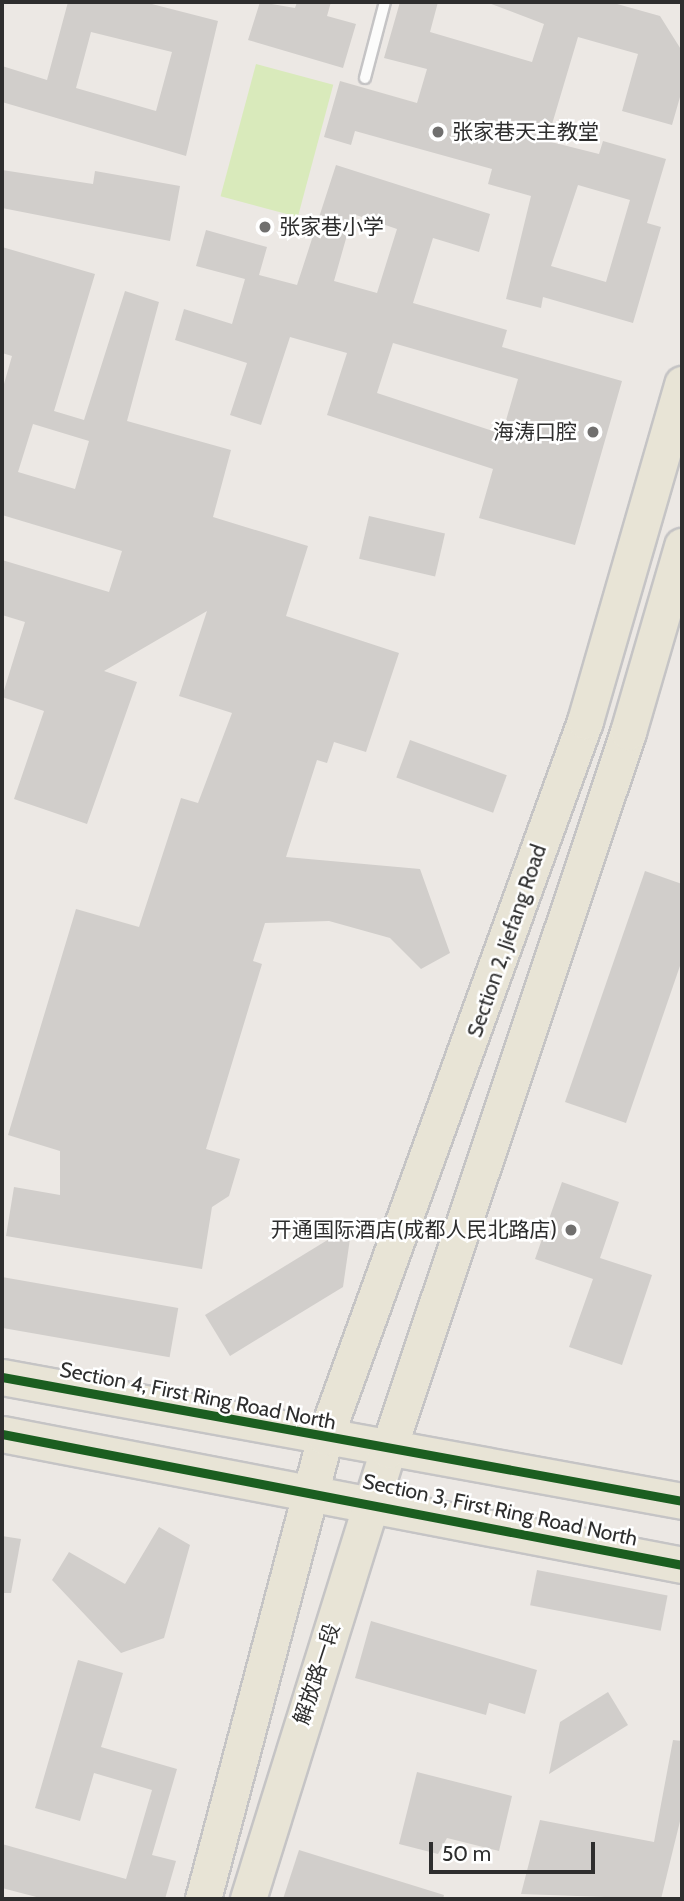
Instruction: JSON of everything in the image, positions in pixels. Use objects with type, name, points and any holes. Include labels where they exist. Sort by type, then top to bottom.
[{"type":"main road","name":"Section 2, Jiefang Road","points":[[311,1491],[325,1437],[585,721],[682,384]]},
{"type":"main road","points":[[388,1450],[512,1092],[682,546]]},
{"type":"main road","name":"Section 4, First Ring Road North","points":[[2,1377],[388,1450]]},
{"type":"main road","points":[[2,1434],[311,1491],[203,1899]]},
{"type":"main road","name":"Section 3, First Ring Road North","points":[[388,1450],[682,1500]]},
{"type":"main road","name":"解放路一段","points":[[248,1899],[388,1450]]},
{"type":"main road","name":"Section 3, First Ring Road North","points":[[311,1491],[372,1501],[682,1565]]},
{"type":"lane","points":[[365,78],[385,2]]},
{"type":"green space","points":[[256,64],[333,85],[298,217],[221,196]]},
{"type":"building","points":[[68,2],[144,2],[218,21],[186,156],[2,102],[2,66],[47,80]],"holes":[[[91,32],[172,52],[156,111],[76,88]]]},
{"type":"building","points":[[260,2],[295,8],[297,2],[331,2],[327,16],[356,24],[343,68],[248,40]]},
{"type":"building","points":[[400,2],[438,2],[430,32],[532,62],[544,24],[486,2],[610,2],[660,16],[682,51],[682,90],[672,125],[622,111],[638,54],[578,37],[547,141],[599,154],[603,141],[666,159],[647,223],[661,227],[633,323],[543,297],[541,308],[506,299],[531,196],[488,184],[492,169],[355,131],[351,145],[324,137],[340,81],[417,103],[427,69],[384,58]],"holes":[[[578,185],[630,200],[606,282],[551,266]]]},
{"type":"building","points":[[336,165],[490,214],[479,252],[433,238],[413,303],[507,330],[502,347],[622,381],[575,545],[479,518],[493,469],[327,415],[347,353],[290,337],[261,425],[230,415],[247,363],[175,340],[184,309],[232,324],[245,279],[196,266],[206,230],[267,247],[259,275],[297,285]],"holes":[[[353,214],[397,229],[377,293],[334,281]],[[393,343],[518,379],[502,434],[377,393]]]},
{"type":"building","points":[[2,170],[93,184],[95,171],[180,186],[170,241],[2,208]]},
{"type":"building","points":[[2,247],[95,274],[54,411],[84,420],[125,291],[159,302],[127,421],[231,450],[213,517],[308,546],[286,616],[399,653],[366,752],[334,742],[327,763],[317,760],[286,857],[420,869],[450,953],[421,969],[390,938],[329,921],[265,923],[253,961],[262,964],[206,1149],[240,1159],[229,1196],[212,1207],[202,1269],[6,1236],[14,1187],[60,1195],[60,1151],[8,1135],[76,909],[139,927],[181,798],[198,803],[232,713],[179,696],[207,611],[104,671],[137,682],[87,824],[14,799],[44,711],[2,697],[25,622],[2,615],[2,560],[109,592],[122,551],[2,515],[2,391],[12,356],[2,353]],"holes":[[[33,424],[89,441],[75,489],[18,472]]]},
{"type":"building","points":[[369,516],[445,534],[435,576],[359,559]]},
{"type":"building","points":[[410,740],[507,775],[493,813],[396,778]]},
{"type":"building","points":[[645,871],[682,884],[682,960],[626,1123],[565,1102]]},
{"type":"building","points":[[562,1182],[619,1202],[600,1258],[652,1275],[622,1365],[569,1347],[593,1279],[535,1259]]},
{"type":"building","points":[[352,1225],[343,1287],[230,1356],[205,1315]]},
{"type":"building","points":[[2,1277],[178,1308],[170,1357],[2,1328]]},
{"type":"building","points":[[159,1527],[190,1545],[164,1638],[121,1653],[52,1580],[69,1552],[125,1584]]},
{"type":"building","points":[[2,1536],[21,1539],[11,1593],[2,1593]]},
{"type":"building","points":[[537,1570],[668,1595],[661,1631],[530,1605]]},
{"type":"building","points":[[371,1621],[537,1670],[525,1714],[489,1703],[486,1715],[355,1678]]},
{"type":"building","points":[[78,1660],[123,1673],[101,1747],[177,1769],[152,1855],[176,1861],[165,1899],[44,1899],[2,1888],[2,1844],[126,1879],[152,1790],[94,1773],[80,1821],[35,1808]]},
{"type":"building","points":[[608,1692],[628,1725],[549,1774],[560,1722]]},
{"type":"building","points":[[673,1740],[682,1741],[682,1813],[661,1899],[521,1894],[540,1820],[654,1842]]},
{"type":"building","points":[[417,1772],[512,1796],[499,1851],[447,1838],[438,1854],[399,1844]]},
{"type":"building","points":[[299,1850],[444,1895],[443,1899],[283,1899]]},
{"type":"cycle path","points":[[2,1377],[682,1501]]},
{"type":"cycle path","points":[[2,1434],[682,1565]]},
{"type":"place","name":"张家巷天主教堂","points":[[438,132]]},
{"type":"place","name":"张家巷小学","points":[[265,227]]},
{"type":"place","name":"海涛口腔","points":[[593,432]]},
{"type":"place","name":"开通国际酒店(成都人民北路店)","points":[[571,1230]]}]
